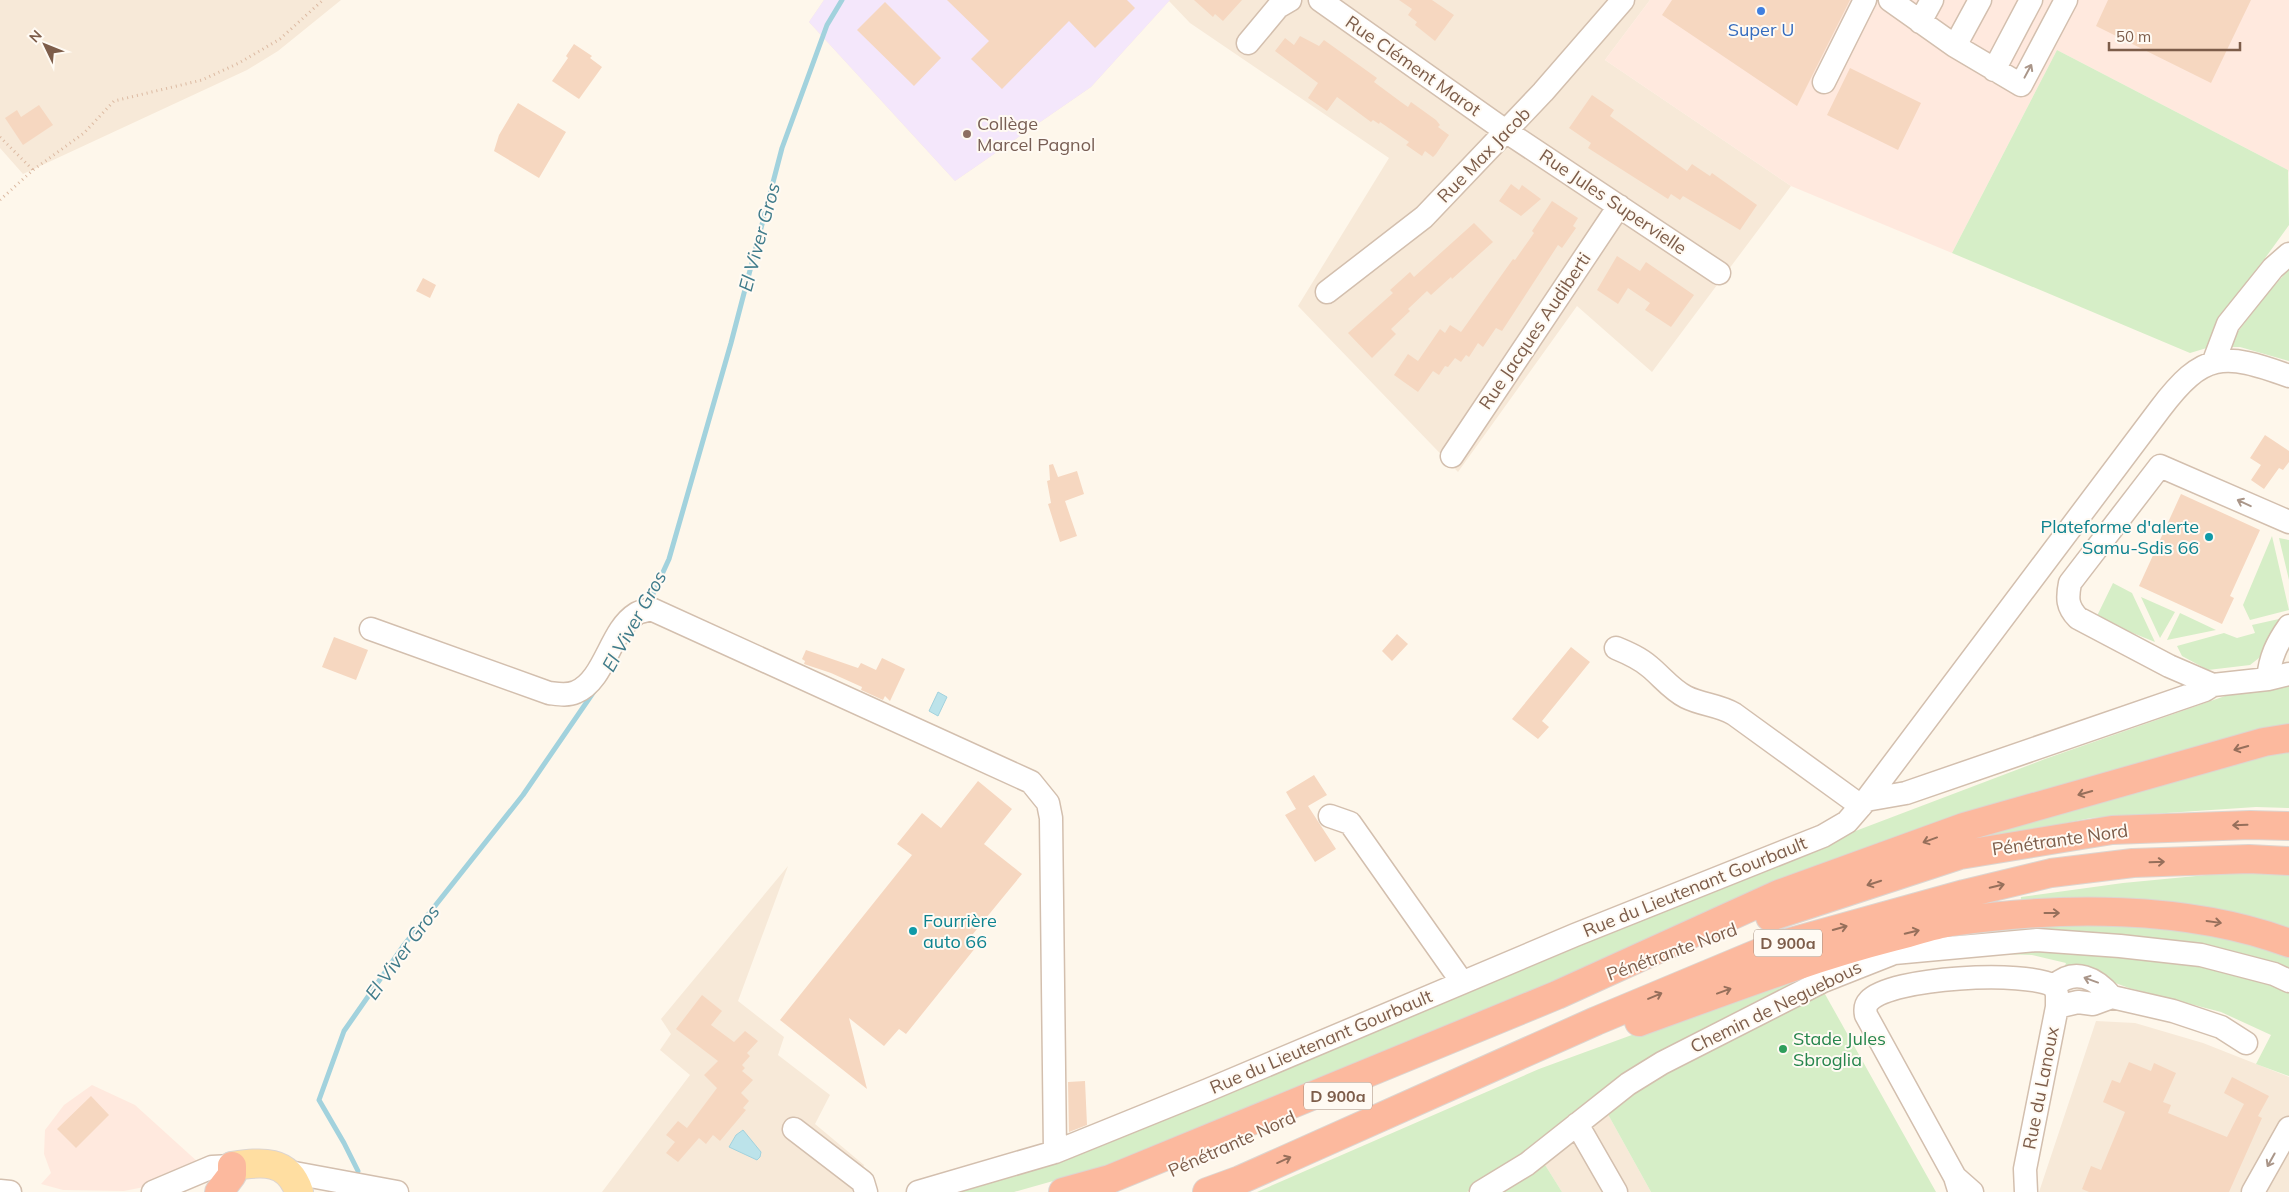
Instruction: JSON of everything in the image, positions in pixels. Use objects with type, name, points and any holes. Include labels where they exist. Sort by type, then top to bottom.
[{"type":"highway","points":[[1063,1192],[1110,1179],[1557,995],[1779,894],[1964,827],[2264,742],[2289,738]]},
{"type":"highway","name":"Pénétrante Nord","points":[[1116,1192],[1150,1180],[1301,1113],[1557,995],[1751,923],[1960,855],[2112,830],[2250,825],[2289,826]]},
{"type":"highway","name":"Pénétrante Nord","points":[[1207,1192],[1240,1180],[1596,1021],[1773,947],[1964,894],[2051,873],[2134,862],[2250,859],[2289,861]]},
{"type":"highway","points":[[1354,1129],[1628,1025],[1839,950],[1951,922],[2038,913],[2144,912],[2223,924],[2289,943]]},
{"type":"highway","points":[[219,1192],[232,1175],[232,1166]]},
{"type":"highway","points":[[1213,1192],[1240,1180]]},
{"type":"main road","points":[[232,1166],[253,1163],[287,1180]]},
{"type":"street","points":[[1248,43],[1278,7],[1290,0]]},
{"type":"street","name":"Rue Clément Marot","points":[[1320,0],[1507,132]]},
{"type":"street","name":"Rue Max Jacob","points":[[1328,292],[1424,217],[1507,132],[1623,0]]},
{"type":"street","points":[[1824,82],[1865,0]]},
{"type":"street","points":[[1890,0],[1955,46],[2021,85],[2066,0]]},
{"type":"street","points":[[1920,22],[1932,0]]},
{"type":"street","points":[[1955,46],[1980,0]]},
{"type":"street","points":[[1994,70],[2031,0]]},
{"type":"street","name":"Rue Jules Supervielle","points":[[1507,132],[1719,273]]},
{"type":"street","name":"Rue Jacques Audiberti","points":[[1452,456],[1619,206]]},
{"type":"street","points":[[2214,361],[2228,324],[2274,268],[2289,254]]},
{"type":"street","name":"Rue du Lieutenant Gourbault","points":[[918,1192],[1056,1152],[1208,1090],[1462,982],[1823,836],[1847,822],[1864,803],[2175,389],[2191,372],[2214,361],[2238,362],[2289,376]]},
{"type":"street","points":[[2213,685],[2168,666],[2078,618],[2068,606],[2067,596],[2070,583],[2160,466],[2289,522]]},
{"type":"street","points":[[371,629],[549,693],[566,694],[576,692],[590,683],[627,622],[644,611],[983,759],[1031,782],[1048,803],[1051,818],[1056,1152]]},
{"type":"street","points":[[1616,648],[1639,658],[1686,696],[1705,704],[1723,707],[1864,803],[1906,793],[2205,690],[2213,685],[2278,676],[2270,660],[2277,643],[2289,626]]},
{"type":"street","points":[[2168,666],[2176,682],[2175,692],[2169,702]]},
{"type":"street","points":[[1330,816],[1350,823],[1462,982]]},
{"type":"street","name":"Chemin de Neguebous","points":[[1481,1192],[1527,1164],[1628,1084],[1662,1063],[1823,981],[1894,953],[2037,940],[2201,955],[2274,974],[2289,981]]},
{"type":"street","points":[[1972,1192],[1957,1185],[1866,1015],[1865,1007],[1869,1001],[1879,994],[1913,985],[1957,978],[1991,976],[2045,981],[2056,996],[2093,1004],[2112,997],[2173,1011],[2221,1027],[2246,1044]]},
{"type":"street","name":"Rue du Lanoux","points":[[2026,1192],[2025,1168],[2056,996]]},
{"type":"street","points":[[1577,1124],[1616,1192]]},
{"type":"street","points":[[2253,1192],[2289,1128]]},
{"type":"street","points":[[794,1129],[863,1182],[866,1192]]},
{"type":"street","points":[[153,1192],[212,1167],[232,1166]]},
{"type":"street","name":"Rue du Lanoux","points":[[2013,1192],[2025,1168]]},
{"type":"street","points":[[287,1180],[397,1192]]},
{"type":"street","points":[[0,1191],[10,1192]]},
{"type":"path","points":[[0,200],[33,170],[84,133],[114,101],[202,80],[239,63],[280,38],[323,0]]},
{"type":"path","points":[[0,137],[33,170]]},
{"type":"shaded area","points":[[0,0],[341,0],[278,51],[247,70],[23,174],[0,148]]},
{"type":"shaded area","points":[[824,0],[1650,0],[1605,60],[1791,186],[1652,372],[1577,306],[1458,472],[1298,306],[1389,158],[1190,23],[1169,1],[1091,87],[955,181],[809,22]]},
{"type":"shaded area","name":"Collège Marcel Pagnol","points":[[824,0],[1170,0],[1091,87],[955,181],[809,22]]},
{"type":"shaded area","points":[[1650,0],[2289,0],[2289,173],[2288,170],[2057,50],[1952,253],[1791,186],[1605,60]]},
{"type":"shaded area","points":[[788,866],[738,1001],[784,1037],[778,1055],[830,1095],[815,1124],[864,1165],[852,1192],[602,1192],[690,1075],[660,1050],[671,1034],[661,1019]]},
{"type":"shaded area","points":[[2096,1021],[2135,1023],[2203,1043],[2289,1077],[2289,1192],[2039,1192]]},
{"type":"shaded area","points":[[92,1085],[135,1105],[199,1163],[149,1186],[124,1191],[63,1190],[41,1184],[51,1173],[44,1154],[45,1130],[64,1105]]},
{"type":"shaded area","points":[[1605,1109],[1651,1192],[1562,1192],[1542,1160]]},
{"type":"green space","points":[[2057,50],[2288,170],[2289,225],[2237,297],[2210,347],[2190,353],[1952,253]]},
{"type":"green space","points":[[2289,269],[2289,361],[2240,347],[2226,347],[2267,294]]},
{"type":"green space","points":[[2272,536],[2289,610],[2250,620],[2243,605]]},
{"type":"green space","points":[[2279,538],[2289,540],[2289,580]]},
{"type":"green space","points":[[2113,583],[2132,593],[2155,642],[2096,618]]},
{"type":"green space","points":[[2141,597],[2175,612],[2160,638]]},
{"type":"green space","points":[[2180,613],[2216,630],[2167,640]]},
{"type":"green space","points":[[2288,617],[2259,658],[2250,665],[2208,670],[2182,656],[2177,646],[2224,633],[2237,638],[2255,633],[2252,625]]},
{"type":"green space","points":[[2289,685],[2289,727],[1551,983],[1106,1166],[1014,1192],[957,1192],[1466,991],[1837,838],[2045,759],[2225,696]]},
{"type":"green space","points":[[2289,749],[2289,808],[2256,807],[2091,818],[1981,840],[1876,865]]},
{"type":"green space","points":[[2217,874],[2289,874],[2289,935],[2020,907],[2021,897],[2123,883]]},
{"type":"green space","points":[[2061,922],[2192,930],[2289,954],[2289,976],[2037,932],[1820,974],[1467,1192],[1257,1192],[1539,1069],[1812,969],[1958,931]]},
{"type":"green space","points":[[2037,947],[2200,962],[2289,988],[2289,1076],[2256,1064],[2271,1035],[2221,1012],[2129,988],[2107,980],[2062,973],[2066,963],[2032,955],[2002,954]]},
{"type":"green space","name":"Stade Jules Sbroglia","points":[[1821,987],[1936,1192],[1651,1192],[1605,1109]]},
{"type":"green space","points":[[1542,1160],[1562,1192],[1494,1192]]},
{"type":"water","points":[[938,692],[947,697],[938,716],[929,711]]},
{"type":"water","points":[[743,1130],[761,1152],[757,1160],[729,1147],[736,1135]]},
{"type":"building","points":[[947,0],[1127,0],[1135,8],[1095,48],[1069,21],[1002,89],[971,59],[989,41]]},
{"type":"building","points":[[1194,0],[1242,0],[1223,21],[1215,14],[1213,17]]},
{"type":"building","points":[[1399,0],[1432,0],[1454,15],[1435,41],[1415,25],[1417,22],[1408,15],[1412,9]]},
{"type":"building","points":[[1672,0],[1850,0],[1797,106],[1662,15]]},
{"type":"building","points":[[2108,0],[2251,0],[2211,83],[2096,26]]},
{"type":"building","points":[[885,2],[941,58],[914,86],[857,30]]},
{"type":"building","points":[[1300,36],[1319,46],[1324,40],[1377,78],[1374,82],[1408,107],[1411,102],[1436,120],[1440,125],[1438,127],[1449,135],[1436,154],[1433,157],[1425,151],[1422,156],[1406,145],[1409,142],[1380,122],[1379,124],[1373,120],[1371,122],[1337,97],[1327,111],[1308,98],[1318,83],[1275,51],[1285,38],[1294,45]]},
{"type":"building","points":[[574,44],[592,56],[590,58],[602,67],[579,99],[552,81],[568,58],[566,56]]},
{"type":"building","points":[[1850,68],[1921,103],[1898,150],[1827,115]]},
{"type":"building","points":[[1592,95],[1614,110],[1610,116],[1687,171],[1692,164],[1710,176],[1712,173],[1757,205],[1740,230],[1683,196],[1680,200],[1671,194],[1668,199],[1588,148],[1591,143],[1569,128]]},
{"type":"building","points":[[518,103],[566,132],[539,178],[494,151],[499,135]]},
{"type":"building","points":[[39,105],[53,125],[23,145],[5,118],[17,110],[21,117]]},
{"type":"building","points":[[1511,184],[1519,190],[1522,185],[1541,199],[1521,216],[1499,201]]},
{"type":"building","points":[[1552,201],[1578,218],[1573,226],[1576,228],[1562,248],[1558,245],[1502,331],[1496,328],[1483,347],[1478,343],[1469,357],[1466,355],[1461,362],[1455,358],[1448,367],[1445,366],[1439,375],[1433,371],[1418,392],[1394,375],[1408,354],[1418,361],[1440,329],[1445,333],[1450,325],[1461,332],[1534,233],[1532,231]]},
{"type":"building","points":[[1474,223],[1493,242],[1452,279],[1451,277],[1431,295],[1427,291],[1408,309],[1410,311],[1391,329],[1396,334],[1372,358],[1348,333],[1393,293],[1390,290],[1410,272],[1414,277]]},
{"type":"building","points":[[1617,256],[1640,271],[1646,262],[1694,295],[1671,327],[1645,310],[1650,303],[1628,288],[1618,304],[1597,290]]},
{"type":"building","points":[[423,278],[436,285],[430,298],[416,291]]},
{"type":"building","points":[[2265,435],[2289,451],[2289,462],[2283,470],[2279,468],[2264,489],[2251,480],[2261,465],[2250,458]]},
{"type":"building","points":[[1053,464],[1058,477],[1077,471],[1084,494],[1065,501],[1077,536],[1060,542],[1048,504],[1051,503],[1047,481],[1050,480],[1049,465]]},
{"type":"building","points":[[2181,494],[2260,530],[2230,596],[2234,598],[2222,624],[2139,586]]},
{"type":"building","points":[[1397,634],[1408,644],[1392,661],[1382,651]]},
{"type":"building","points":[[334,637],[368,650],[356,680],[322,667]]},
{"type":"building","points":[[1571,647],[1590,662],[1542,721],[1549,727],[1538,739],[1512,719]]},
{"type":"building","points":[[806,650],[858,668],[861,663],[876,670],[882,658],[905,669],[890,701],[885,696],[883,700],[861,690],[862,687],[831,673],[804,664],[805,661],[802,659]]},
{"type":"building","points":[[1314,775],[1327,795],[1308,806],[1336,849],[1315,862],[1285,815],[1296,809],[1286,792]]},
{"type":"building","name":"Fourrière auto 66","points":[[978,781],[1012,809],[984,844],[1022,874],[968,940],[976,947],[906,1034],[899,1029],[884,1046],[849,1018],[867,1089],[780,1020],[912,855],[897,844],[922,813],[941,828]]},
{"type":"building","points":[[702,995],[722,1011],[711,1025],[734,1042],[745,1031],[758,1041],[747,1053],[750,1056],[742,1065],[745,1068],[742,1071],[753,1080],[741,1093],[749,1101],[743,1108],[746,1110],[720,1141],[713,1135],[706,1144],[699,1138],[678,1162],[666,1153],[675,1142],[666,1135],[678,1121],[687,1128],[717,1088],[704,1075],[718,1061],[676,1029]]},
{"type":"building","points":[[2129,1062],[2151,1071],[2154,1063],[2176,1073],[2163,1102],[2171,1105],[2168,1113],[2227,1137],[2244,1104],[2224,1093],[2232,1077],[2269,1096],[2258,1116],[2262,1118],[2229,1192],[2089,1192],[2082,1189],[2091,1166],[2101,1170],[2125,1112],[2103,1102],[2112,1080],[2120,1083]]},
{"type":"building","points":[[1085,1081],[1087,1125],[1069,1132],[1068,1082]]},
{"type":"building","points":[[91,1096],[109,1115],[76,1148],[57,1129]]},
{"type":"waterway","name":"El Viver Gros","points":[[648,605],[669,559],[731,343],[782,148],[827,25],[842,0]]},
{"type":"waterway","name":"El Viver Gros","points":[[358,1171],[319,1100],[344,1031],[404,945],[523,795],[595,690]]},
{"type":"place","name":"Super U","points":[[1761,11]]},
{"type":"place","name":"Collège Marcel Pagnol","points":[[967,134]]},
{"type":"place","name":"Plateforme d'alerte Samu-Sdis 66","points":[[2209,537]]},
{"type":"place","name":"Fourrière auto 66","points":[[913,931]]},
{"type":"place","name":"Stade Jules Sbroglia","points":[[1783,1049]]}]
